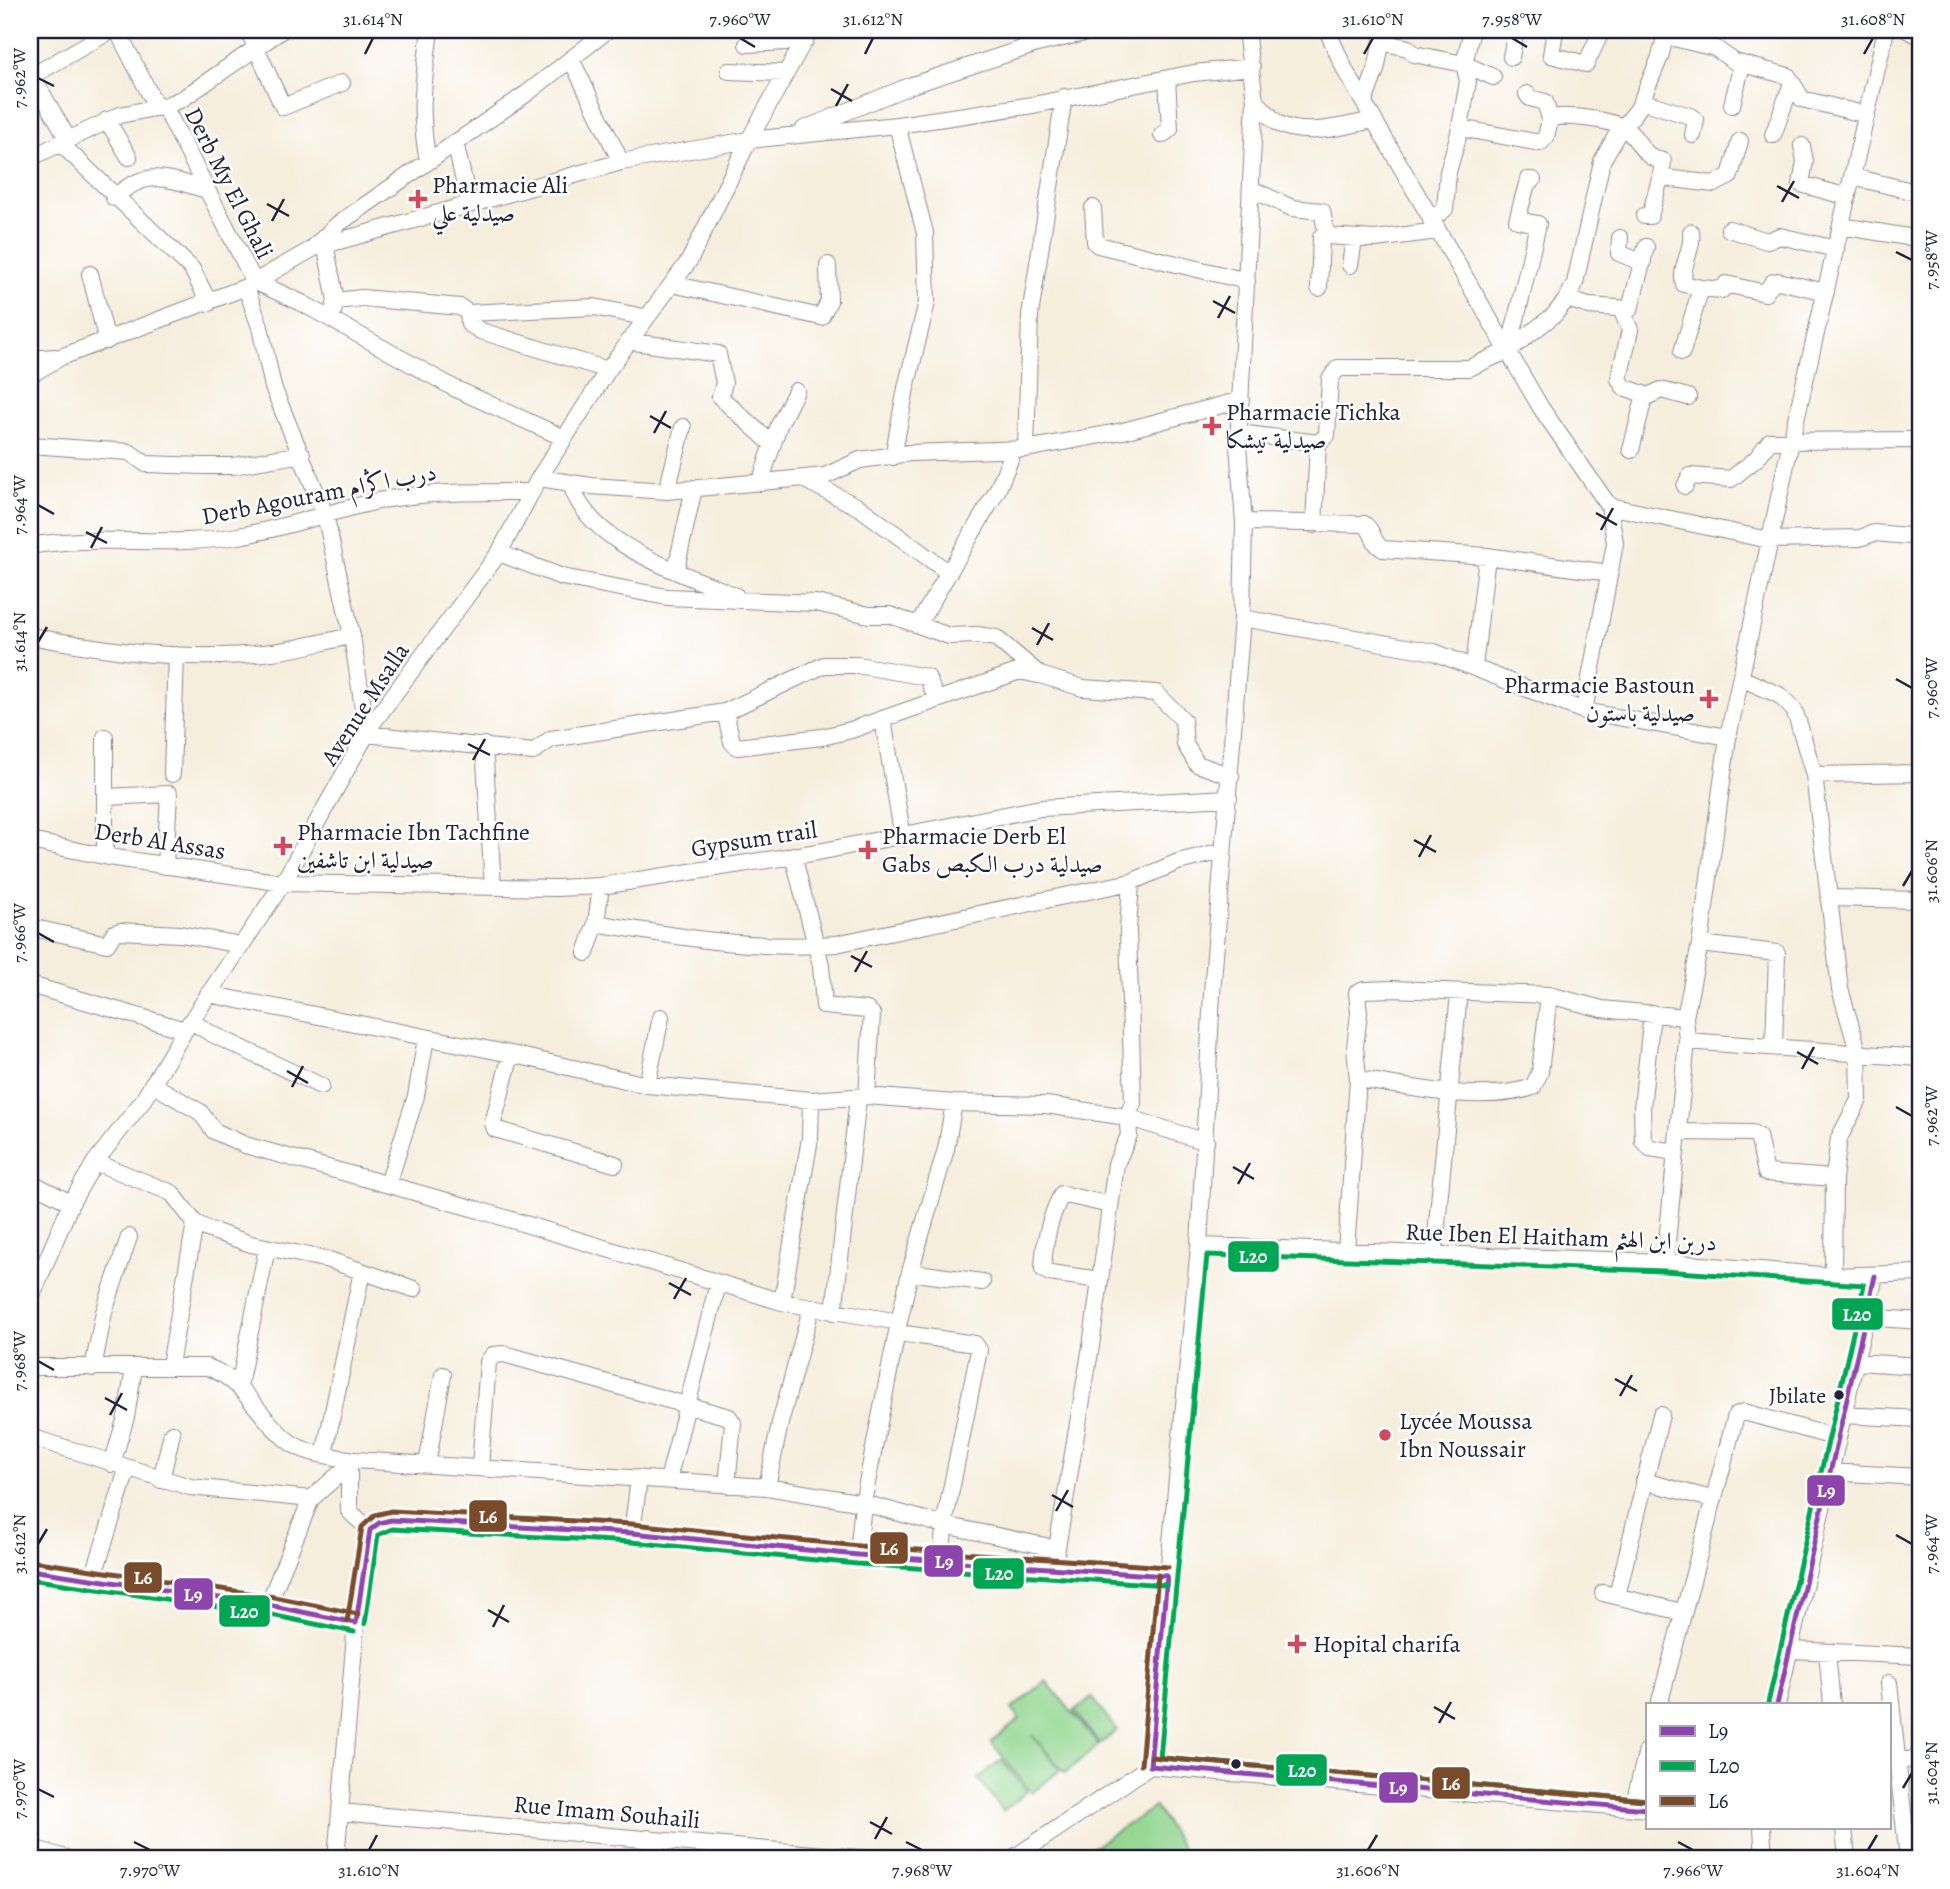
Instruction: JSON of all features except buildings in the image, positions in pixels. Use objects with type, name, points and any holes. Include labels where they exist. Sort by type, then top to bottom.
[{"type":"street","points":[[115,30],[31,77],[64,141],[114,198],[192,269],[209,303]]},
{"type":"street","name":"Derb My El Ghali","points":[[115,30],[207,190],[250,284],[273,387],[325,514],[352,636],[367,733]]},
{"type":"street","points":[[248,30],[283,107],[342,83]]},
{"type":"street","points":[[32,153],[107,120],[182,99],[282,30]]},
{"type":"street","points":[[429,161],[421,125],[421,105],[430,30]]},
{"type":"street","points":[[321,244],[338,224],[572,61],[608,30]]},
{"type":"street","points":[[792,134],[912,85],[1037,44],[1097,30]]},
{"type":"street","points":[[1150,1766],[1199,1246],[1222,851],[1231,776],[1242,618],[1244,522],[1239,433],[1255,101],[1246,30]]},
{"type":"street","points":[[1328,30],[1335,52],[1541,408],[1609,506],[1615,543],[1584,711]]},
{"type":"street","points":[[1251,190],[1292,208],[1322,211],[1327,236],[1354,240],[1435,225],[1445,209],[1448,172],[1460,128],[1468,81],[1464,64],[1472,30]]},
{"type":"street","points":[[1511,57],[1516,30]]},
{"type":"street","points":[[1554,37],[1548,63],[1586,64],[1602,30]]},
{"type":"street","points":[[1665,1262],[1687,1041],[1685,1017],[1700,944],[1728,737],[1791,441],[1886,30]]},
{"type":"street","points":[[1907,30],[1920,36]]},
{"type":"street","points":[[1239,433],[1318,443],[1328,435],[1330,379],[1338,368],[1457,370],[1484,363],[1509,350],[1554,315],[1567,299],[1577,274],[1602,161],[1641,102],[1666,33],[1715,48],[1725,57],[1742,64],[1788,76],[1802,99],[1867,115]]},
{"type":"street","points":[[747,44],[808,35]]},
{"type":"street","name":"Avenue Msalla","points":[[30,1300],[71,1203],[95,1162],[152,1084],[208,994],[283,883],[367,733],[499,553],[564,438],[628,341],[673,284],[706,229],[748,140],[808,35]]},
{"type":"street","points":[[1364,102],[1376,70],[1383,36],[1408,48],[1414,54],[1464,64],[1493,77]]},
{"type":"street","points":[[572,61],[621,162]]},
{"type":"street","points":[[1732,105],[1742,64]]},
{"type":"street","points":[[30,375],[61,357],[209,303],[250,284],[321,244],[621,162],[792,134],[897,125],[1194,73],[1252,67]]},
{"type":"street","points":[[729,71],[786,73]]},
{"type":"street","points":[[1162,135],[1170,129],[1167,79]]},
{"type":"street","points":[[1773,135],[1792,83]]},
{"type":"street","points":[[1460,128],[1540,142],[1546,137],[1550,119],[1545,102],[1530,98],[1527,94]]},
{"type":"street","points":[[919,623],[1020,450],[1030,315],[1064,97]]},
{"type":"street","points":[[1255,101],[1277,123],[1289,126],[1315,129],[1374,120]]},
{"type":"street","points":[[1641,102],[1690,116],[1696,120],[1693,135]]},
{"type":"street","points":[[1550,119],[1557,115],[1623,127],[1644,155],[1663,161],[1654,211],[1650,216],[1644,216]]},
{"type":"street","points":[[107,120],[129,157]]},
{"type":"street","points":[[893,457],[906,387],[927,302],[925,233],[897,125]]},
{"type":"street","points":[[1661,175],[1717,184],[1722,177],[1730,176],[1740,141]]},
{"type":"street","points":[[455,142],[469,203]]},
{"type":"street","points":[[1802,146],[1805,160],[1801,184],[1830,195],[1848,197]]},
{"type":"street","points":[[114,198],[127,186],[148,177],[207,190]]},
{"type":"street","points":[[1853,177],[1920,193]]},
{"type":"street","points":[[1509,350],[1538,224],[1517,219],[1516,214],[1528,180],[1534,180]]},
{"type":"street","points":[[1093,208],[1095,242],[1098,245],[1247,281]]},
{"type":"street","points":[[1841,226],[1920,239]]},
{"type":"street","points":[[1729,229],[1766,241],[1780,236],[1836,248]]},
{"type":"street","points":[[1691,232],[1688,260],[1682,277],[1684,284],[1722,289],[1726,284],[1765,293],[1773,282],[1778,281],[1826,292]]},
{"type":"street","points":[[1319,288],[1321,237],[1325,233]]},
{"type":"street","points":[[1567,299],[1589,306],[1630,309],[1645,255],[1619,253],[1620,238]]},
{"type":"street","points":[[1350,265],[1354,240]]},
{"type":"street","points":[[321,244],[336,301],[331,319]]},
{"type":"street","points":[[673,284],[821,317],[829,301],[828,265]]},
{"type":"street","points":[[90,274],[107,341]]},
{"type":"street","points":[[250,284],[331,319],[421,372],[564,438]]},
{"type":"street","points":[[1682,352],[1701,288]]},
{"type":"street","points":[[336,301],[362,298],[464,308],[468,313],[469,324],[481,331],[608,370]]},
{"type":"street","points":[[468,313],[594,307],[645,317]]},
{"type":"street","points":[[1620,309],[1630,330],[1619,379],[1624,387],[1643,394],[1644,398],[1632,450]]},
{"type":"street","points":[[628,341],[718,354],[724,383],[720,397],[772,444]]},
{"type":"street","points":[[30,359],[61,357]]},
{"type":"street","points":[[1644,398],[1661,390],[1688,397]]},
{"type":"street","points":[[760,483],[772,444],[796,391]]},
{"type":"street","name":"Derb Agouram درب اڭرام","points":[[30,546],[60,542],[213,539],[248,534],[325,514],[435,493],[571,483],[667,491],[825,477],[860,460],[910,453],[1020,450],[1123,430],[1241,400]]},
{"type":"street","points":[[667,491],[683,427]]},
{"type":"street","points":[[1685,485],[1690,476],[1731,479],[1756,459],[1770,442],[1920,440]]},
{"type":"street","points":[[1314,525],[1318,443]]},
{"type":"street","points":[[30,445],[129,452],[146,464],[192,466],[233,466],[302,454]]},
{"type":"street","points":[[801,478],[860,508],[949,573]]},
{"type":"street","points":[[571,483],[579,506],[609,536],[743,600]]},
{"type":"street","points":[[676,569],[694,488]]},
{"type":"street","points":[[1609,506],[1769,540],[1860,538],[1874,533],[1920,537]]},
{"type":"street","points":[[1244,522],[1364,524],[1371,530],[1374,543],[1383,549],[1487,556],[1609,573]]},
{"type":"street","points":[[499,553],[562,577],[593,585],[667,597],[816,603],[919,623],[949,636],[977,635],[996,638],[1040,675]]},
{"type":"street","points":[[1474,667],[1487,556]]},
{"type":"street","points":[[1242,618],[1434,652],[1584,711],[1728,737]]},
{"type":"street","points":[[30,636],[99,650],[176,655],[271,652],[352,636]]},
{"type":"street","points":[[172,774],[176,655]]},
{"type":"street","points":[[367,733],[533,752],[551,739],[725,712],[808,672],[837,664],[927,677],[937,700]]},
{"type":"street","points":[[725,712],[732,742],[737,747],[822,737],[883,719],[1020,671],[1083,688],[1156,693],[1182,720],[1185,744],[1197,764],[1231,776]]},
{"type":"street","points":[[1741,678],[1773,691],[1794,710],[1814,775],[1840,989],[1858,1051],[1859,1100],[1839,1138],[1834,1178],[1833,1276]]},
{"type":"street","points":[[883,719],[904,838]]},
{"type":"street","points":[[105,737],[105,856]]},
{"type":"street","points":[[484,745],[493,887]]},
{"type":"street","points":[[1814,775],[1920,773]]},
{"type":"street","points":[[105,797],[169,794],[165,866]]},
{"type":"street","name":"Gypsum trail","points":[[283,883],[601,886],[904,838],[977,819],[1041,808],[1229,798]]},
{"type":"street","name":"Derb Al Assas","points":[[30,841],[165,866],[283,883]]},
{"type":"street","points":[[596,923],[691,938],[815,946],[994,912],[1131,881],[1178,862],[1222,851]]},
{"type":"street","points":[[793,855],[821,965],[824,1006],[867,1010],[872,1014],[834,1312]]},
{"type":"street","points":[[1058,1562],[1116,1164],[1129,1135],[1127,1117],[1133,1103],[1128,930],[1131,881]]},
{"type":"street","points":[[586,953],[596,923],[601,886]]},
{"type":"street","points":[[1830,898],[1920,900]]},
{"type":"street","points":[[30,927],[107,944],[114,933],[120,931],[180,934],[241,945]]},
{"type":"street","points":[[1700,944],[1776,953],[1774,1046]]},
{"type":"street","points":[[30,985],[188,1025],[321,1086]]},
{"type":"street","points":[[1346,1251],[1358,1079],[1355,1047],[1359,1013],[1357,993],[1364,990],[1392,989],[1549,995],[1602,1009],[1685,1017]]},
{"type":"street","points":[[1434,1255],[1459,993]]},
{"type":"street","points":[[208,994],[512,1054],[647,1085],[811,1100],[863,1097],[1046,1105],[1127,1117],[1206,1142]]},
{"type":"street","points":[[1358,1079],[1450,1093],[1522,1091],[1533,1087],[1540,1072],[1549,995]]},
{"type":"street","points":[[1652,1013],[1643,1108],[1643,1142],[1650,1148],[1676,1152]]},
{"type":"street","points":[[647,1085],[661,1017]]},
{"type":"street","points":[[388,1184],[416,1096],[426,1038]]},
{"type":"street","points":[[1687,1041],[1858,1051],[1920,1058]]},
{"type":"street","points":[[512,1054],[493,1123],[495,1129],[615,1164]]},
{"type":"street","points":[[152,1084],[200,1112],[214,1131],[231,1141],[388,1184],[782,1302],[978,1346],[944,1525],[942,1559]]},
{"type":"street","points":[[782,1302],[810,1138],[811,1100]]},
{"type":"street","points":[[858,1555],[863,1503],[898,1328],[910,1272],[946,1149],[954,1103]]},
{"type":"street","points":[[1678,1132],[1756,1134],[1766,1172],[1834,1178]]},
{"type":"street","points":[[95,1162],[172,1193],[195,1223],[267,1248],[362,1270],[414,1289]]},
{"type":"street","points":[[30,1182],[71,1203]]},
{"type":"street","points":[[1100,1280],[1050,1273],[1043,1269],[1043,1263],[1048,1233],[1062,1194],[1111,1205]]},
{"type":"street","points":[[170,1365],[195,1223]]},
{"type":"street","points":[[93,1368],[104,1312],[129,1237]]},
{"type":"street","name":"Rue Iben El Haitham دربن ابن الهثم","points":[[1199,1246],[1665,1262],[1833,1276],[1920,1273]]},
{"type":"street","points":[[239,1386],[267,1248]]},
{"type":"street","points":[[324,1455],[362,1270]]},
{"type":"street","points":[[910,1272],[982,1282]]},
{"type":"street","points":[[1778,1703],[1875,1276]]},
{"type":"street","points":[[668,1480],[718,1284]]},
{"type":"street","points":[[767,1487],[780,1423],[811,1309]]},
{"type":"street","points":[[1865,1317],[1920,1321]]},
{"type":"street","points":[[480,1467],[488,1362],[493,1355],[504,1354],[732,1419],[727,1485]]},
{"type":"street","points":[[1855,1362],[1920,1366]]},
{"type":"street","points":[[30,1367],[207,1367],[224,1374],[239,1386],[289,1441],[324,1455],[352,1462],[480,1467],[767,1487],[863,1503],[944,1525],[1045,1546],[1058,1562]]},
{"type":"street","points":[[93,1578],[120,1467],[134,1368]]},
{"type":"street","points":[[427,1464],[443,1375]]},
{"type":"street","points":[[1659,1703],[1712,1499],[1738,1413],[1744,1412],[1837,1438]]},
{"type":"street","points":[[1661,1415],[1610,1594],[1682,1612]]},
{"type":"street","points":[[1842,1415],[1920,1419]]},
{"type":"street","points":[[161,1480],[172,1433]]},
{"type":"street","points":[[30,1437],[161,1480],[202,1490],[311,1499]]},
{"type":"street","points":[[268,1605],[311,1499],[352,1462]]},
{"type":"street","points":[[352,1462],[349,1511],[370,1530]]},
{"type":"street","points":[[1829,1472],[1920,1477]]},
{"type":"street","points":[[632,1534],[639,1478]]},
{"type":"street","points":[[1644,1481],[1712,1499]]},
{"type":"street","points":[[336,1859],[356,1623],[370,1530],[379,1523],[400,1520],[632,1534],[858,1555],[1058,1562],[1167,1576]]},
{"type":"street","points":[[30,1570],[268,1605],[356,1623]]},
{"type":"street","points":[[1791,1650],[1920,1656]]},
{"type":"street","points":[[1827,1651],[1832,1703]]},
{"type":"street","points":[[1889,1683],[1894,1761],[1908,1859]]},
{"type":"street","points":[[1012,1859],[1150,1766],[1640,1809],[1646,1758]]},
{"type":"street","points":[[1894,1761],[1920,1759]]},
{"type":"street","name":"Rue Imam Souhaili","points":[[340,1812],[869,1859]]},
{"type":"street","points":[[1762,1829],[1764,1859]]},
{"type":"street","points":[[1844,1829],[1847,1859]]},
{"type":"street","points":[[646,1859],[648,1838]]},
{"type":"street","points":[[30,1847],[68,1859]]},
{"type":"green space","points":[[1046,1681],[1099,1745],[1065,1773],[1032,1735],[1060,1770],[1032,1793],[991,1742],[1020,1719],[1012,1709]]},
{"type":"green space","points":[[1092,1697],[1117,1730],[1100,1744],[1074,1711]]},
{"type":"green space","points":[[1002,1760],[1027,1791],[1003,1811],[978,1779]]},
{"type":"green space","points":[[1155,1807],[1189,1859],[1074,1859]]},
{"type":"transit line","name":"L20","points":[[1646,1800],[1160,1758],[1207,1255],[1664,1271],[1864,1285],[1768,1703]]},
{"type":"transit line","name":"L9","points":[[1777,1703],[1875,1276]]},
{"type":"transit line","name":"L6","points":[[347,1622],[362,1527],[375,1515],[391,1511],[632,1524],[859,1546],[1168,1567]]},
{"type":"transit line","name":"L9","points":[[356,1623],[370,1530],[379,1523],[391,1520],[632,1533],[858,1555],[1167,1576]]},
{"type":"transit line","name":"L20","points":[[365,1624],[378,1535],[392,1529],[631,1542],[857,1564],[1166,1585]]},
{"type":"transit line","name":"L6","points":[[31,1561],[269,1596],[358,1614]]},
{"type":"transit line","name":"L9","points":[[30,1570],[268,1605],[356,1623]]},
{"type":"transit line","name":"L6","points":[[1141,1765],[1158,1575]]},
{"type":"transit line","name":"L9","points":[[1150,1766],[1167,1576]]},
{"type":"transit line","name":"L20","points":[[30,1579],[266,1614],[354,1632]]},
{"type":"transit line","name":"L6","points":[[1151,1757],[1646,1800]]},
{"type":"transit line","name":"L9","points":[[1150,1766],[1646,1809]]},
{"type":"place","name":"Pharmacie Ali صيدلية علي","points":[[418,199]]},
{"type":"place","name":"Pharmacie Tichka صيدلية تيشكا","points":[[1212,426]]},
{"type":"place","name":"Pharmacie Bastoun صيدلية باستون","points":[[1709,699]]},
{"type":"place","name":"Pharmacie Ibn Tachfine صيدلية ابن تاشفين","points":[[283,846]]},
{"type":"place","name":"Pharmacie Derb El Gabs صيدلية درب الكبص","points":[[868,850]]},
{"type":"place","name":"Jbilate","points":[[1839,1395]]},
{"type":"place","name":"Lycée Moussa Ibn Noussair","points":[[1385,1435]]},
{"type":"place","name":"Hopital charifa","points":[[1297,1644]]}]
